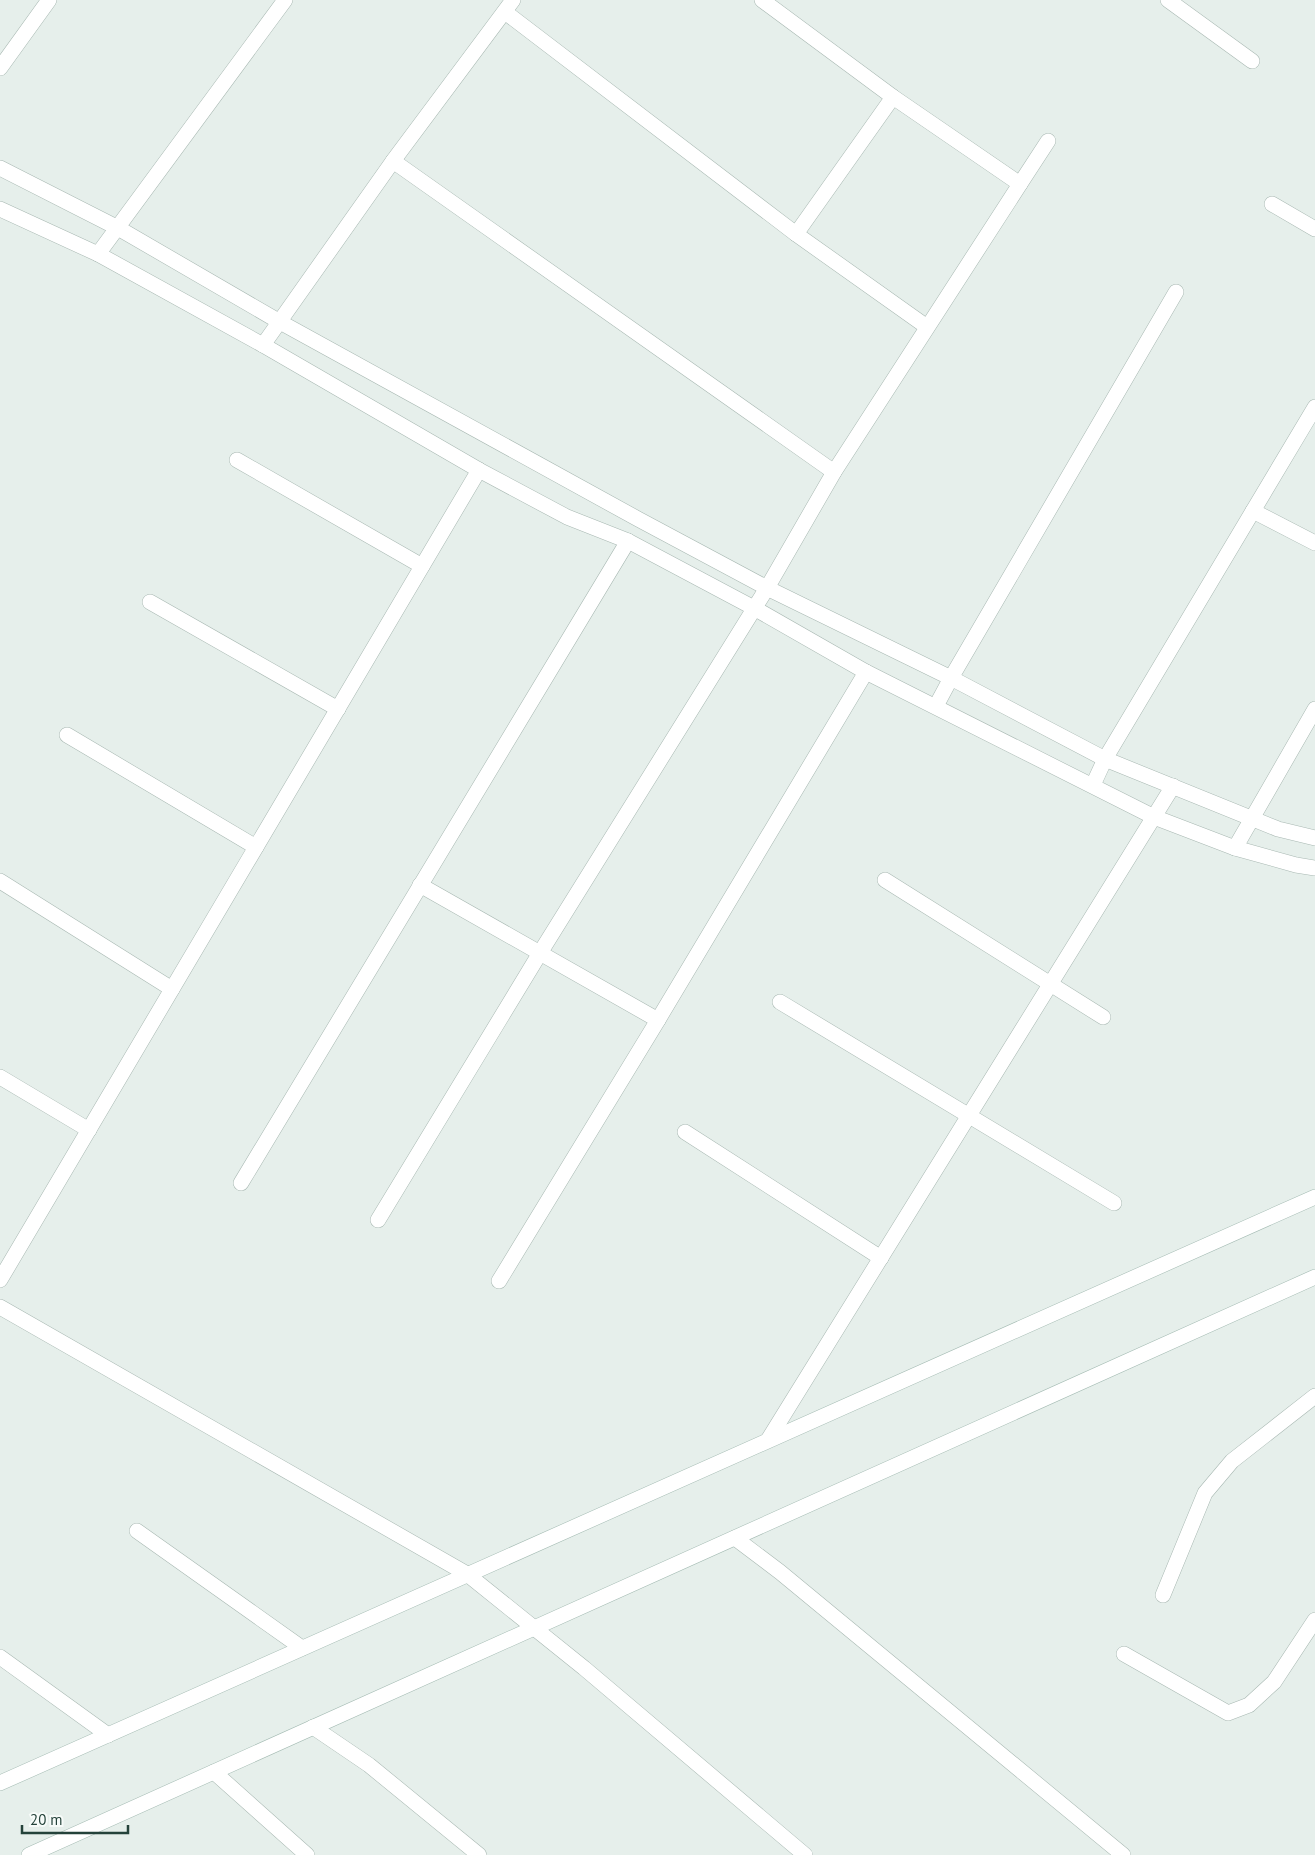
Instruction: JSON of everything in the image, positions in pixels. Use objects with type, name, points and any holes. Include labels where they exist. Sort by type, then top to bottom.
[{"type":"street","points":[[0,68],[49,0]]},
{"type":"street","points":[[98,254],[285,0]]},
{"type":"street","points":[[762,0],[893,97],[1020,184]]},
{"type":"street","points":[[1168,0],[1252,61]]},
{"type":"street","points":[[264,345],[393,161],[509,6],[796,234],[927,327]]},
{"type":"street","points":[[796,234],[893,97]]},
{"type":"street","points":[[378,1220],[540,953],[767,588],[834,472],[1048,141]]},
{"type":"street","points":[[393,161],[834,472]]},
{"type":"street","points":[[0,168],[118,228],[280,322],[767,588],[951,678],[1106,759],[1278,829],[1315,838]]},
{"type":"street","points":[[1272,204],[1315,229]]},
{"type":"street","points":[[0,209],[98,254],[264,345],[479,470],[567,517],[628,540],[754,608],[866,672],[1093,786],[1154,816],[1235,848],[1296,865],[1315,868]]},
{"type":"street","points":[[936,706],[1176,292]]},
{"type":"street","points":[[1093,786],[1106,759],[1315,406]]},
{"type":"street","points":[[237,460],[422,566]]},
{"type":"street","points":[[0,1280],[479,470]]},
{"type":"street","points":[[1253,511],[1315,543]]},
{"type":"street","points":[[241,1183],[628,540]]},
{"type":"street","points":[[150,602],[338,709]]},
{"type":"street","points":[[499,1281],[866,672]]},
{"type":"street","points":[[1235,848],[1315,708]]},
{"type":"street","points":[[67,735],[256,847]]},
{"type":"street","points":[[768,1440],[1173,786]]},
{"type":"street","points":[[885,880],[1103,1017]]},
{"type":"street","points":[[0,881],[172,989]]},
{"type":"street","points":[[420,885],[658,1020]]},
{"type":"street","points":[[780,1002],[1114,1203]]},
{"type":"street","points":[[0,1077],[89,1130]]},
{"type":"street","points":[[685,1132],[881,1258]]},
{"type":"street","points":[[0,1783],[1315,1197]]},
{"type":"street","points":[[28,1855],[1315,1277]]},
{"type":"street","points":[[0,1307],[467,1574],[532,1629],[584,1668],[805,1855]]},
{"type":"street","points":[[1164,1594],[1205,1493],[1232,1460],[1315,1396]]},
{"type":"street","points":[[137,1532],[302,1648]]},
{"type":"street","points":[[735,1538],[780,1572],[1123,1855]]},
{"type":"street","points":[[1124,1654],[1228,1713],[1248,1705],[1274,1682],[1315,1620]]},
{"type":"street","points":[[0,1657],[108,1735]]},
{"type":"street","points":[[313,1728],[369,1764],[479,1855]]},
{"type":"street","points":[[214,1772],[307,1855]]}]
